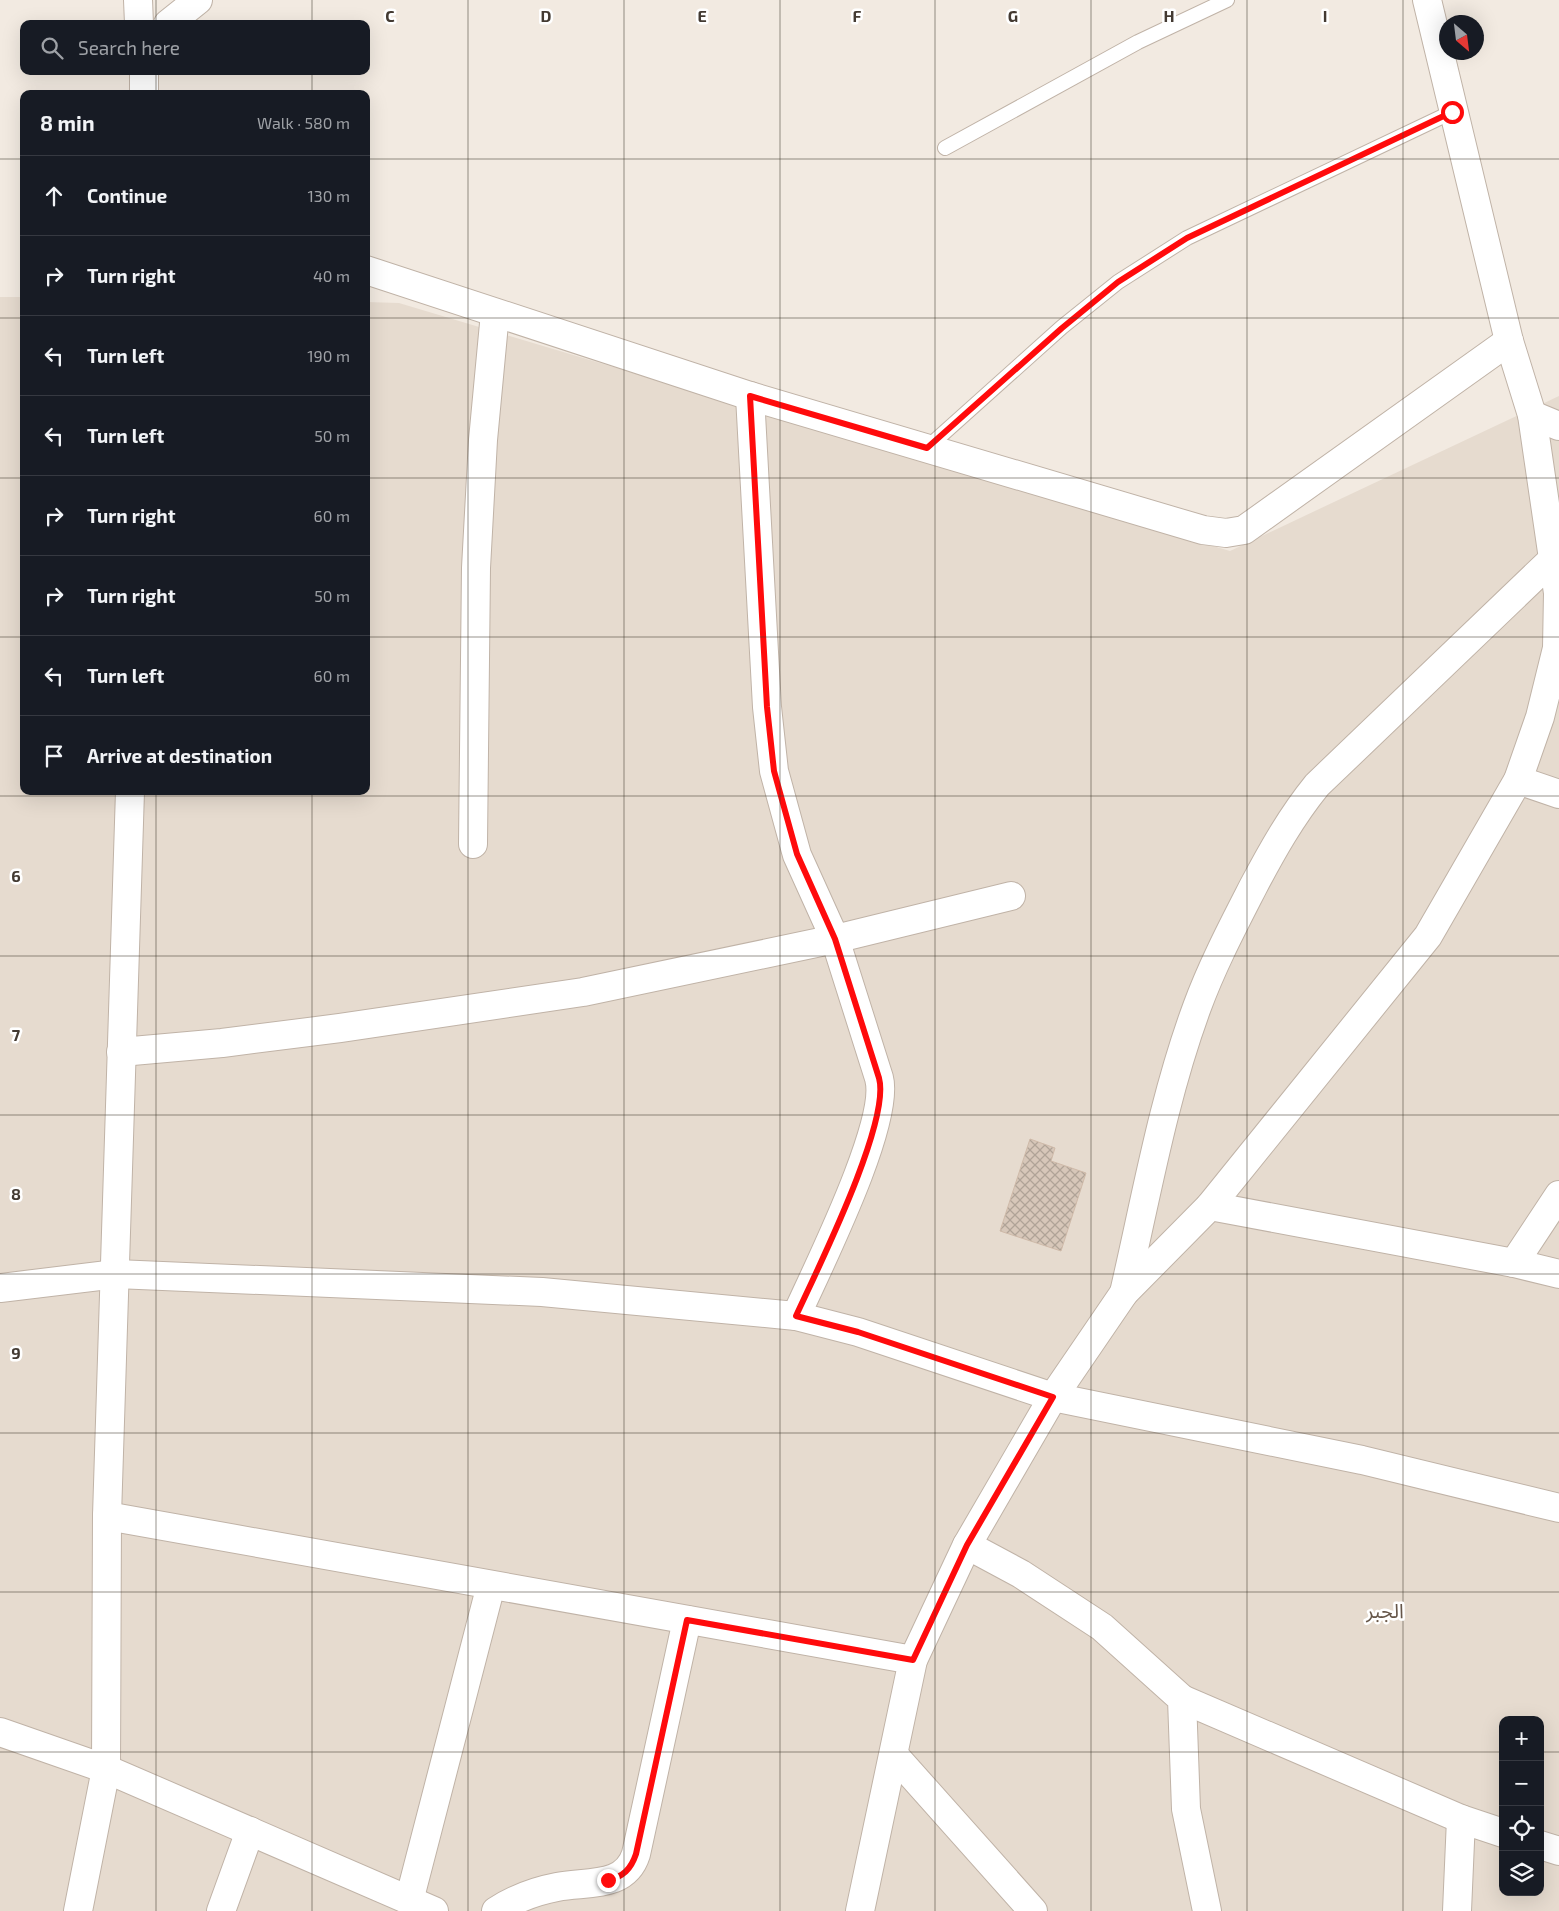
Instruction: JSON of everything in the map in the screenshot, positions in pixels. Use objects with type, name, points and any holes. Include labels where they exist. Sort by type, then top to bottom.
[{"type":"street","points":[[173,20],[198,0]]},
{"type":"street","points":[[860,1911],[913,1660],[967,1545],[1053,1397],[1124,1292],[1210,1206],[1428,936],[1518,780],[1540,717],[1557,648],[1558,593],[1532,416],[1509,341],[1452,112],[1428,0]]},
{"type":"street","points":[[144,75],[144,90]]},
{"type":"street","points":[[370,271],[750,396],[1203,530],[1226,533],[1244,530],[1509,341]]},
{"type":"street","points":[[473,844],[476,568],[483,440],[496,313]]},
{"type":"street","points":[[750,396],[767,707],[774,771],[797,854],[835,939],[879,1078],[882,1095],[876,1120],[854,1186],[796,1316]]},
{"type":"street","points":[[1532,416],[1559,426]]},
{"type":"street","points":[[1124,1292],[1168,1104],[1197,1007],[1231,930],[1278,839],[1295,811],[1317,785],[1554,558]]},
{"type":"street","points":[[1518,780],[1559,794]]},
{"type":"street","points":[[78,1911],[106,1769],[107,1516],[130,795]]},
{"type":"street","points":[[121,1052],[222,1043],[340,1028],[583,992],[835,939],[1011,896]]},
{"type":"street","points":[[1514,1262],[1559,1195]]},
{"type":"street","points":[[1210,1206],[1514,1262],[1559,1274]]},
{"type":"street","points":[[0,1288],[116,1274],[542,1292],[796,1316],[866,1335],[1053,1397],[1362,1460],[1559,1508]]},
{"type":"street","points":[[107,1516],[913,1660]]},
{"type":"street","points":[[967,1545],[1021,1574],[1102,1627],[1182,1699],[1461,1819],[1499,1832]]},
{"type":"street","points":[[0,1732],[106,1769],[422,1906],[491,1585]]},
{"type":"street","points":[[496,1911],[524,1898],[556,1887],[616,1878],[629,1868],[636,1854],[687,1620]]},
{"type":"street","points":[[1182,1699],[1186,1809],[1207,1911]]},
{"type":"street","points":[[894,1755],[1033,1911]]},
{"type":"street","points":[[1457,1911],[1461,1819]]},
{"type":"street","points":[[221,1911],[250,1832]]},
{"type":"street","points":[[1544,1846],[1559,1851]]},
{"type":"lane","points":[[945,148],[1138,42],[1227,0]]},
{"type":"lane","points":[[927,448],[1062,328],[1118,282],[1171,247],[1263,199],[1452,112]]},
{"type":"shaded area","points":[[0,297],[20,297],[20,795],[370,795],[370,302],[399,303],[1230,551],[1559,396],[1559,1911],[0,1911]]},
{"type":"building","points":[[1030,1139],[1055,1148],[1051,1161],[1086,1173],[1061,1251],[1000,1231]]},
{"type":"district","name":"الجبر","points":[[1385,1611]]},
{"type":"route","points":[[608,1880],[622,1875],[633,1862],[636,1854],[687,1620],[913,1660],[967,1545],[1053,1397],[858,1332],[796,1316],[854,1186],[880,1108],[882,1095],[879,1078],[835,939],[811,889],[797,854],[774,771],[767,707],[750,396],[927,448],[1062,328],[1118,282],[1187,238],[1263,199],[1452,112]]}]
